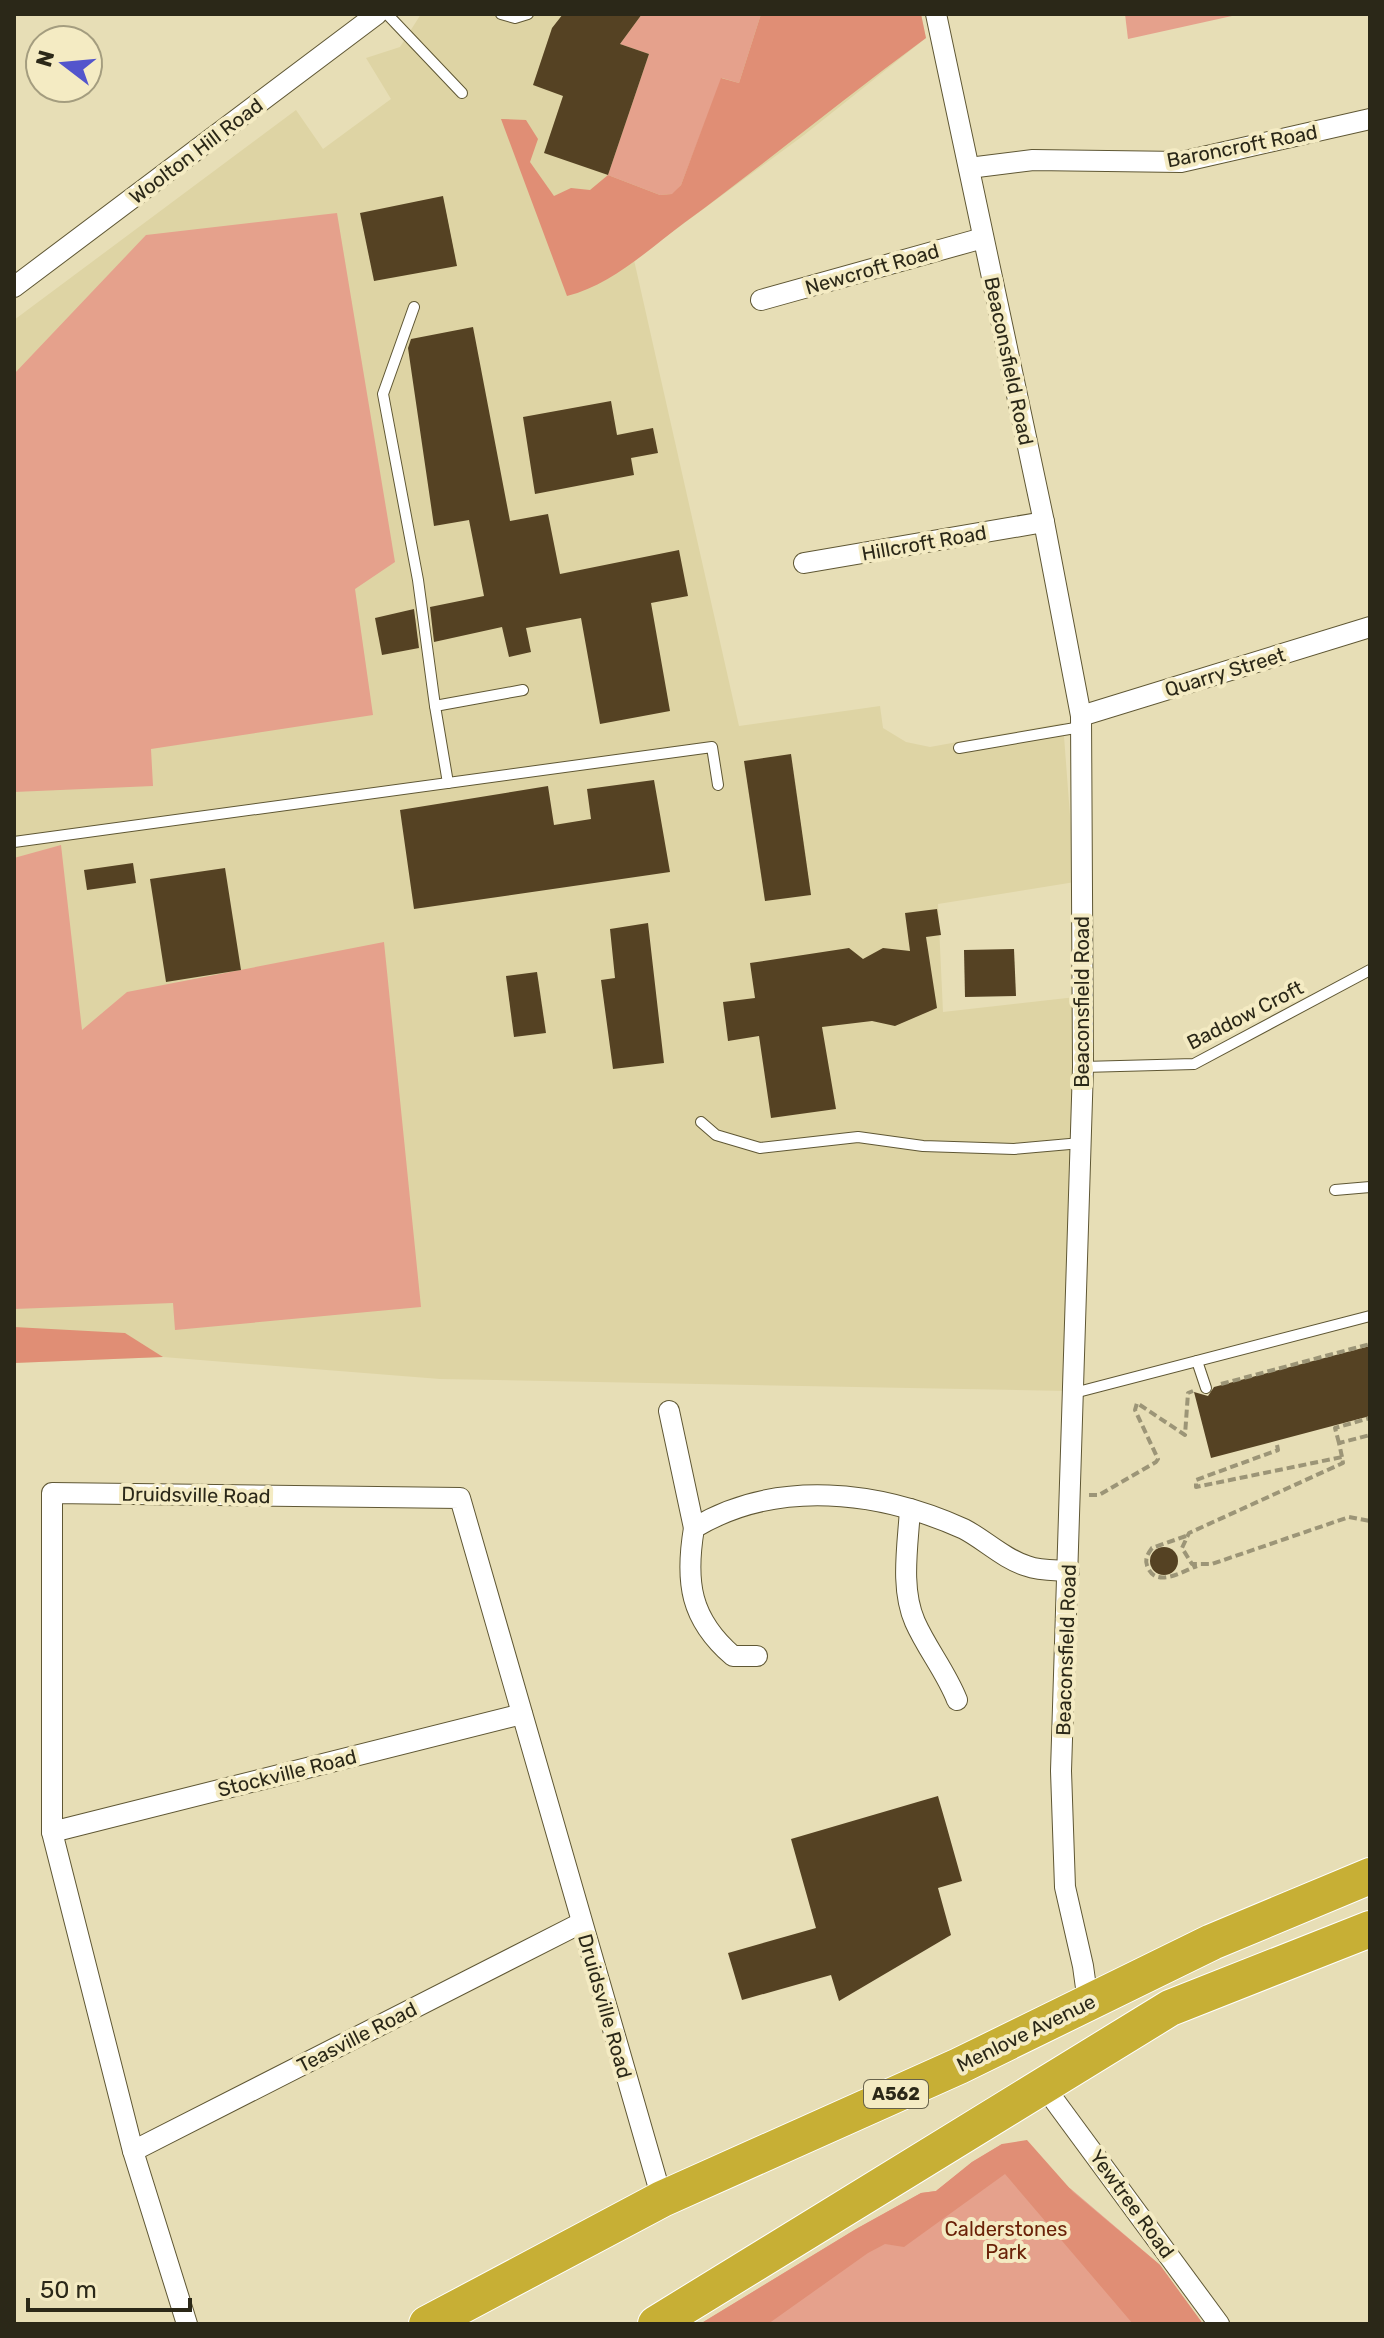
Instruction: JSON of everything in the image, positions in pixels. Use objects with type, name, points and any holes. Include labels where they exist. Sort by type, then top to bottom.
[{"type":"highway","name":"Menlove Avenue","points":[[427,2324],[662,2199],[959,2066],[1212,1942],[1370,1876]]},
{"type":"highway","points":[[1043,2085],[1044,2054],[1058,2029],[1088,2002],[1111,2014],[1146,2015],[1370,1929]]},
{"type":"highway","points":[[656,2324],[1170,2008]]},
{"type":"highway","points":[[959,2066],[993,2065],[1019,2071],[1043,2085]]},
{"type":"street","name":"Woolton Hill Road","points":[[14,287],[377,14]]},
{"type":"street","name":"Beaconsfield Road","points":[[936,14],[1044,522],[1081,722],[1083,1067],[1061,1771],[1065,1887],[1088,2002]]},
{"type":"street","name":"Baroncroft Road","points":[[969,168],[1033,160],[1181,162],[1370,119]]},
{"type":"street","name":"Newcroft Road","points":[[761,300],[983,238]]},
{"type":"street","name":"Hillcroft Road","points":[[804,563],[1044,522]]},
{"type":"street","name":"Quarry Street","points":[[1081,722],[1370,627]]},
{"type":"street","points":[[669,1411],[694,1528],[687,1567],[696,1604],[712,1638],[733,1656],[757,1656]]},
{"type":"street","name":"Druidsville Road","points":[[187,2324],[133,2151],[52,1832],[52,1493],[460,1498],[662,2199]]},
{"type":"street","points":[[694,1528],[744,1507],[786,1496],[830,1493],[910,1509],[969,1532],[1026,1566],[1069,1571]]},
{"type":"street","points":[[910,1509],[907,1579],[911,1613],[940,1662],[957,1700]]},
{"type":"street","name":"Stockville Road","points":[[52,1832],[522,1714]]},
{"type":"street","name":"Teasville Road","points":[[133,2151],[581,1923]]},
{"type":"street","name":"Yewtree Road","points":[[1043,2085],[1219,2324]]},
{"type":"lane","points":[[387,14],[462,93]]},
{"type":"lane","points":[[501,14],[515,18],[528,14]]},
{"type":"lane","points":[[414,307],[383,394],[418,580],[448,783]]},
{"type":"lane","points":[[435,706],[523,690]]},
{"type":"lane","points":[[959,748],[1081,722]]},
{"type":"lane","points":[[14,842],[712,747],[718,785]]},
{"type":"lane","name":"Baddow Croft","points":[[1083,1067],[1194,1064],[1370,970]]},
{"type":"lane","points":[[701,1122],[716,1135],[760,1148],[858,1137],[923,1146],[998,1149],[1081,1143]]},
{"type":"lane","points":[[1335,1190],[1370,1187]]},
{"type":"lane","points":[[1074,1393],[1370,1316]]},
{"type":"lane","points":[[1197,1361],[1206,1388]]},
{"type":"path","points":[[1071,1494],[1099,1495],[1156,1462],[1158,1459],[1135,1410],[1137,1403],[1185,1435],[1188,1393],[1370,1344]]},
{"type":"path","points":[[1370,1418],[1335,1428],[1343,1463],[1186,1536],[1152,1548],[1146,1558],[1155,1576],[1163,1578],[1349,1517],[1370,1521]]},
{"type":"path","points":[[1339,1443],[1370,1435]]},
{"type":"path","points":[[1277,1445],[1278,1450],[1196,1480],[1196,1487],[1342,1457]]},
{"type":"path","points":[[1186,1536],[1184,1555],[1197,1566]]},
{"type":"shaded area","points":[[421,14],[921,14],[926,38],[804,135],[634,260],[739,726],[880,706],[883,728],[906,742],[930,747],[1063,723],[1075,882],[938,904],[943,1012],[1076,997],[1068,1391],[440,1379],[163,1357],[14,1363],[14,320],[296,110],[323,149],[391,99],[366,58],[400,47]]},
{"type":"shaded area","points":[[761,14],[921,14],[926,38],[628,266],[599,284],[567,296],[501,119],[526,120],[538,139],[530,162],[554,196],[571,188],[590,190],[608,175],[660,195],[672,194],[681,185],[721,78],[739,83]]},
{"type":"shaded area","points":[[14,1327],[125,1333],[163,1357],[14,1363]]},
{"type":"shaded area","points":[[1027,2140],[1073,2192],[1160,2265],[1203,2324],[1133,2324],[1005,2174],[904,2247],[885,2244],[868,2253],[768,2324],[700,2324],[856,2229],[921,2193],[936,2191],[972,2162],[1002,2144]]},
{"type":"green space","points":[[642,14],[761,14],[739,83],[722,78],[681,185],[673,194],[660,195],[608,175],[649,54],[620,44]]},
{"type":"green space","points":[[1125,14],[1241,14],[1128,39]]},
{"type":"green space","points":[[337,213],[395,562],[355,589],[373,715],[151,749],[153,786],[14,792],[14,374],[146,235]]},
{"type":"green space","points":[[61,845],[82,1030],[127,992],[384,942],[421,1307],[175,1330],[173,1303],[14,1309],[14,858]]},
{"type":"green space","name":"Calderstones Park","points":[[1002,2144],[1071,2189],[1159,2264],[1203,2324],[700,2324],[856,2229],[921,2193],[936,2191],[972,2162]]},
{"type":"building","points":[[563,14],[642,14],[620,44],[649,54],[608,175],[544,153],[563,96],[533,85],[552,28]]},
{"type":"building","points":[[443,196],[457,266],[374,281],[360,213]]},
{"type":"building","points":[[473,327],[510,521],[548,514],[560,574],[679,550],[688,596],[651,603],[670,711],[600,724],[581,618],[526,628],[531,652],[509,657],[502,627],[434,642],[430,607],[484,596],[469,520],[434,526],[408,348],[411,339]]},
{"type":"building","points":[[611,401],[617,435],[653,428],[658,453],[631,458],[634,475],[535,494],[523,417]]},
{"type":"building","points":[[414,609],[419,648],[382,655],[375,618]]},
{"type":"building","points":[[791,754],[811,895],[765,901],[744,761]]},
{"type":"building","points":[[654,780],[670,872],[414,909],[400,810],[548,786],[554,825],[591,819],[587,789]]},
{"type":"building","points":[[133,863],[136,883],[87,890],[84,870]]},
{"type":"building","points":[[225,868],[241,970],[166,982],[150,879]]},
{"type":"building","points":[[937,909],[941,935],[926,937],[937,1008],[895,1026],[872,1021],[822,1027],[836,1109],[771,1118],[759,1036],[728,1041],[723,1002],[755,998],[750,963],[849,948],[863,959],[883,948],[910,951],[905,913]]},
{"type":"building","points":[[648,923],[664,1063],[613,1069],[601,980],[615,978],[610,929]]},
{"type":"building","points":[[1014,949],[1016,996],[965,997],[964,950]]},
{"type":"building","points":[[537,972],[546,1033],[514,1037],[506,976]]},
{"type":"building","points":[[1370,1346],[1370,1416],[1211,1458],[1194,1392],[1208,1396],[1214,1387]]},
{"type":"building","points":[[1164,1547],[1174,1551],[1178,1561],[1174,1571],[1164,1575],[1154,1571],[1150,1561],[1154,1551]]},
{"type":"building","points":[[938,1796],[962,1881],[938,1888],[951,1935],[839,2001],[831,1975],[742,2000],[728,1953],[816,1928],[791,1839]]}]
